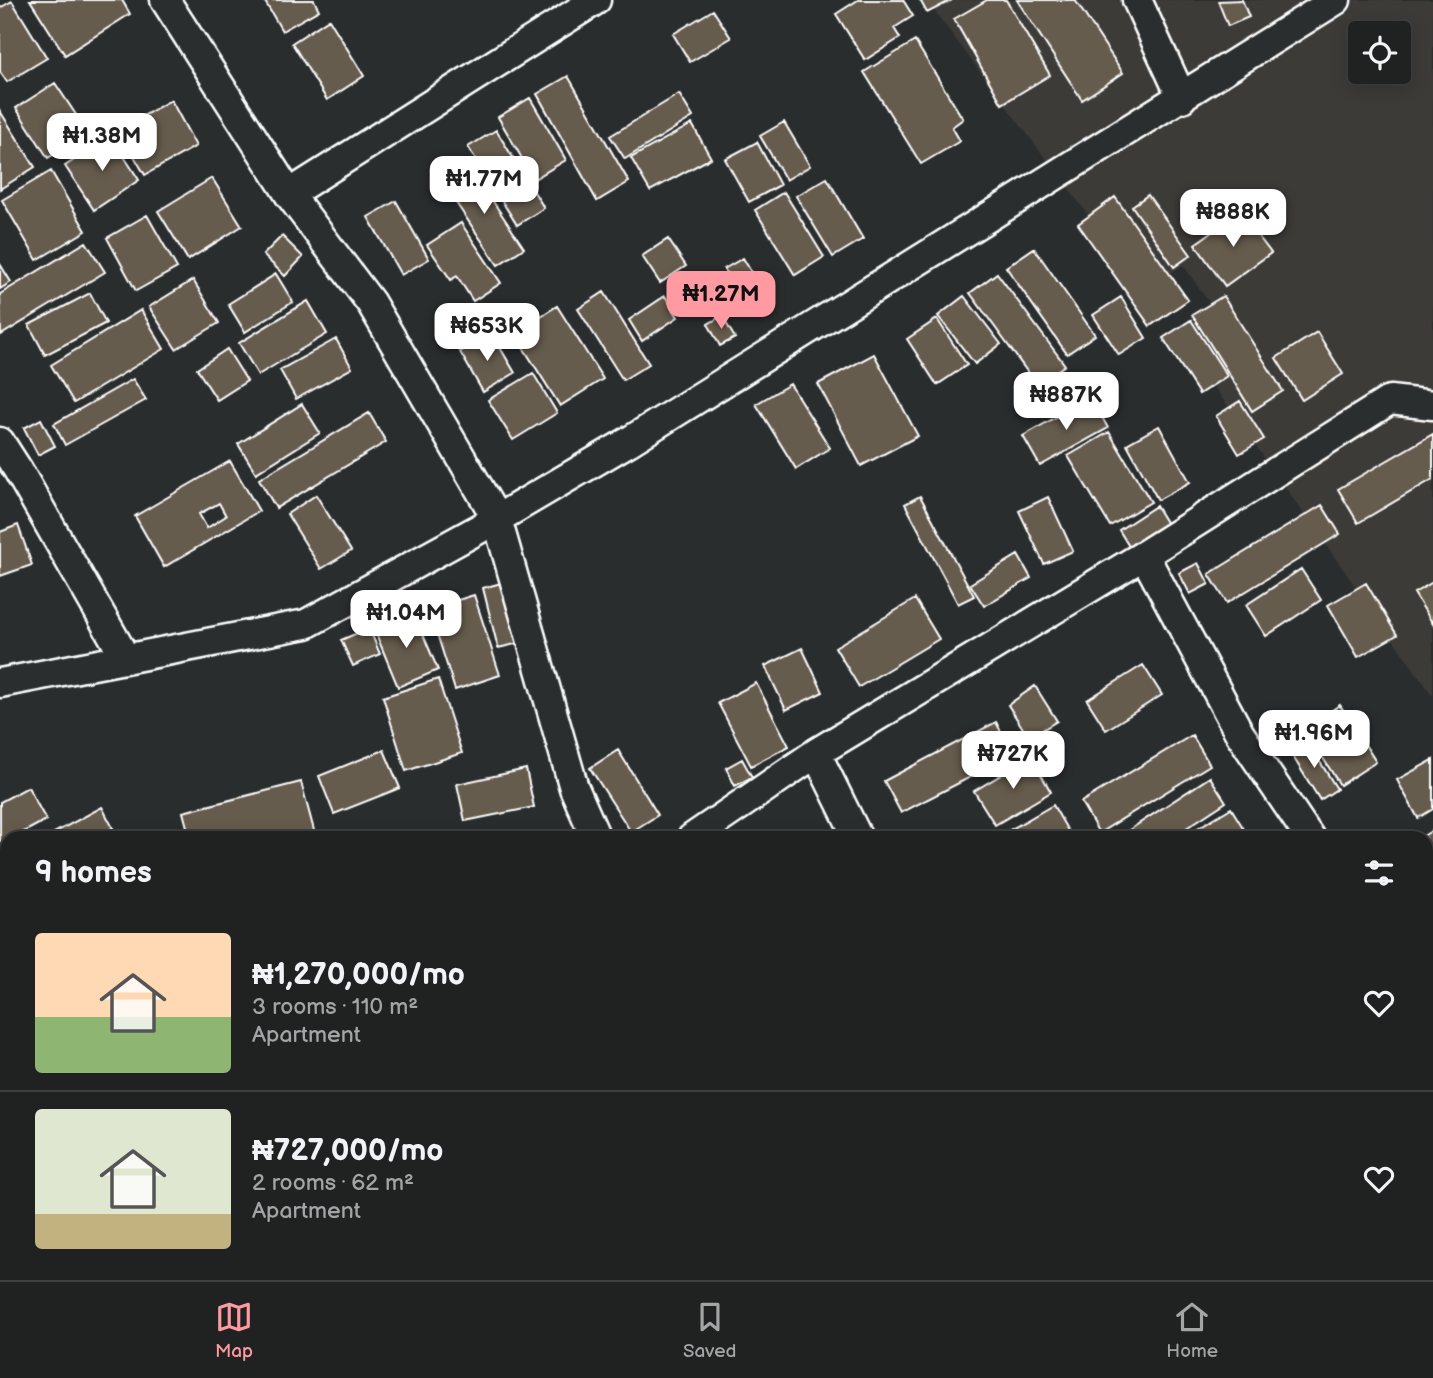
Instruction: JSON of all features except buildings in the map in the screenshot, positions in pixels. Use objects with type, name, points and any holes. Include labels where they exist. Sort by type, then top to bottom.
[{"type":"street","points":[[165,0],[289,194],[371,303],[497,519],[573,788],[593,831]]},
{"type":"street","points":[[289,194],[596,0]]},
{"type":"street","points":[[1137,0],[1182,98]]},
{"type":"street","points":[[0,683],[306,624],[497,519],[628,442],[1336,0]]},
{"type":"street","points":[[702,831],[816,753],[1144,555],[1390,400],[1433,405]]},
{"type":"street","points":[[0,442],[126,659]]},
{"type":"street","points":[[1144,555],[1240,734],[1305,831]]},
{"type":"street","points":[[816,753],[855,831]]},
{"type":"shaded area","points":[[926,0],[1433,0],[1433,696],[1200,367],[1236,341],[1183,265],[1145,290]]}]
